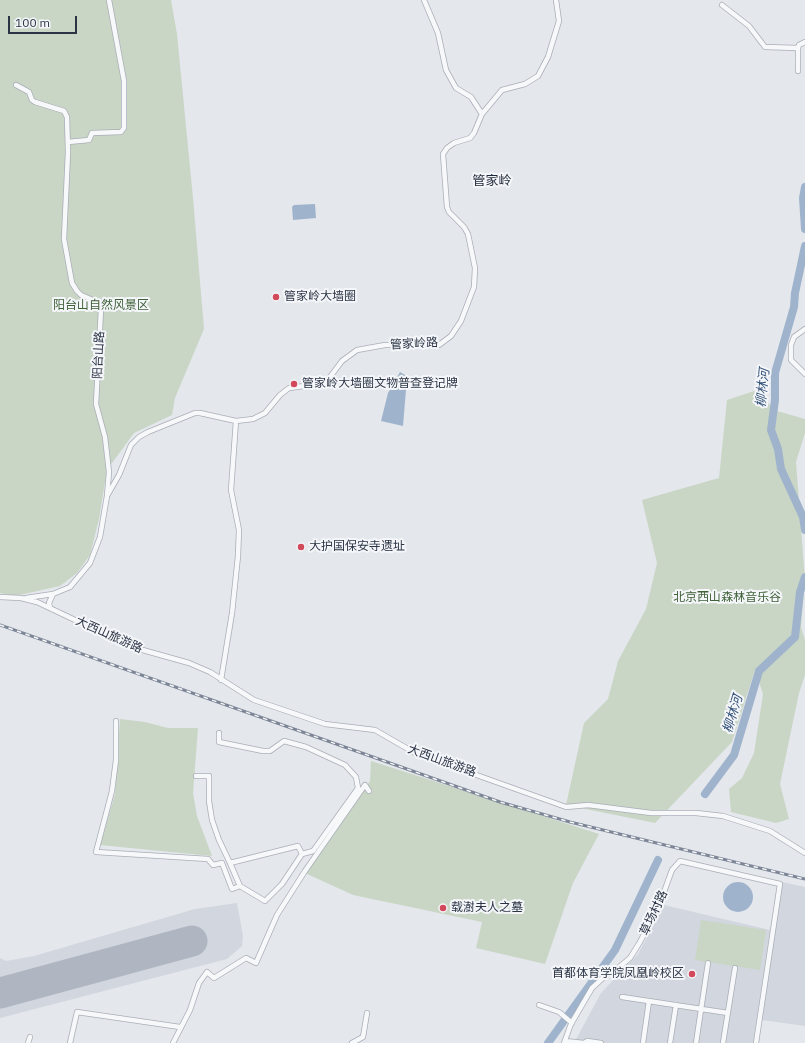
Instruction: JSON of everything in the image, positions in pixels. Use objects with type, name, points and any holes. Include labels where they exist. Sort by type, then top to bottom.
[{"type":"street","points":[[68,142],[89,140],[92,133],[121,132],[124,128],[124,81],[109,0]]},
{"type":"street","points":[[424,0],[438,34],[446,70],[456,88],[471,97],[482,114]]},
{"type":"street","name":"管家岭路","points":[[107,496],[119,475],[126,454],[131,445],[139,437],[195,413],[236,420],[253,419],[265,413],[280,395],[289,388],[320,384],[326,381],[342,361],[357,350],[384,345],[439,345],[445,342],[457,330],[474,287],[475,265],[468,234],[464,227],[449,212],[447,207],[442,158],[447,148],[470,138],[474,133],[482,114],[502,90],[525,84],[538,76],[548,57],[559,21],[556,0]]},
{"type":"street","points":[[722,5],[748,26],[765,47],[798,48]]},
{"type":"street","points":[[798,71],[798,48],[799,45],[805,42]]},
{"type":"street","name":"阳台山路","points":[[16,86],[29,92],[32,100],[35,102],[64,111],[67,117],[68,142],[64,238],[72,283],[81,295],[95,301],[101,309],[96,404],[105,437],[109,472],[107,496],[100,537],[90,563],[70,587],[53,594],[21,598]]},
{"type":"street","points":[[805,329],[794,337],[791,345],[791,360],[805,374]]},
{"type":"street","points":[[221,680],[227,652],[240,530],[231,490],[236,420]]},
{"type":"street","points":[[50,608],[49,603],[53,594]]},
{"type":"street","name":"大西山旅游路","points":[[0,597],[21,598],[37,602],[132,647],[210,672],[254,700],[325,724],[375,730],[415,753],[566,807],[588,805],[651,813],[696,812],[723,816],[770,831],[805,853]]},
{"type":"street","points":[[116,721],[116,760],[112,791],[96,852],[208,859],[213,865],[222,863],[232,889],[240,886]]},
{"type":"street","points":[[196,776],[209,776],[209,801],[212,820],[219,840],[240,886],[265,901],[282,884],[302,854],[313,850],[358,788],[356,777],[345,765],[306,747],[284,742],[270,752],[263,751],[219,742],[219,733]]},
{"type":"street","points":[[173,1043],[190,1010],[199,983],[207,972],[214,978],[246,958],[256,963],[278,915],[305,871],[365,785],[369,791]]},
{"type":"street","points":[[230,863],[298,846],[302,854]]},
{"type":"street","name":"草场村路","points":[[564,1042],[570,1022],[592,988],[630,958],[660,903],[672,870],[680,861],[780,884],[756,1043]]},
{"type":"street","points":[[696,1043],[708,963]]},
{"type":"street","points":[[723,1043],[735,968]]},
{"type":"street","points":[[622,997],[728,1013]]},
{"type":"street","points":[[643,1043],[649,1001]]},
{"type":"street","points":[[538,1005],[559,1012],[570,1022]]},
{"type":"street","points":[[670,1043],[676,1005]]},
{"type":"street","points":[[70,1043],[77,1012],[180,1027]]},
{"type":"street","points":[[352,1043],[362,1037],[367,1014]]},
{"type":"street","points":[[28,1043],[30,1037]]},
{"type":"street","points":[[564,1042],[584,1043],[587,1041],[601,1043]]},
{"type":"shaded area","points":[[782,882],[805,887],[805,1026],[762,1020]]},
{"type":"shaded area","points":[[237,903],[243,936],[242,946],[227,959],[0,1018],[0,958],[6,961],[34,956],[195,909]]},
{"type":"shaded area","name":"首都体育学院凤凰岭校区","points":[[664,905],[770,930],[753,1043],[574,1043],[601,993],[638,954]]},
{"type":"green space","name":"阳台山自然风景区","points":[[0,0],[171,0],[177,34],[204,329],[175,398],[172,415],[134,433],[107,470],[99,519],[90,555],[77,573],[60,586],[15,596],[0,593]]},
{"type":"green space","name":"北京西山森林音乐谷","points":[[754,391],[777,411],[805,419],[805,433],[796,462],[805,580],[801,627],[805,640],[805,675],[799,693],[780,784],[789,819],[776,823],[731,812],[729,789],[742,778],[754,753],[763,694],[755,670],[732,742],[655,823],[566,805],[584,723],[608,699],[618,661],[646,609],[657,563],[642,500],[719,478],[727,400]]},
{"type":"green space","points":[[120,719],[145,722],[168,728],[198,728],[193,793],[197,816],[212,856],[100,845],[115,794]]},
{"type":"green space","points":[[371,761],[599,834],[573,883],[545,964],[476,948],[482,922],[353,895],[305,873],[370,781]]},
{"type":"green space","points":[[701,920],[766,930],[760,970],[695,960]]},
{"type":"water","points":[[315,204],[316,218],[293,220],[292,207],[294,205]]},
{"type":"water","points":[[400,372],[407,378],[403,426],[381,421],[388,393]]},
{"type":"water","points":[[738,882],[749,886],[753,897],[749,908],[738,912],[727,908],[723,897],[727,886]]},
{"type":"waterway","name":"柳林河","points":[[805,187],[803,198],[805,229]]},
{"type":"waterway","name":"柳林河","points":[[805,246],[795,293],[794,307],[775,373],[775,400],[771,430],[778,449],[781,469],[803,517],[805,530]]},
{"type":"waterway","name":"柳林河","points":[[705,794],[734,755],[759,671],[795,637],[800,592],[805,577]]},
{"type":"waterway","name":"柳林河","points":[[548,1043],[615,950],[658,860]]},
{"type":"runway","points":[[0,993],[192,941]]},
{"type":"railway","points":[[0,625],[500,802],[570,822],[805,879]]},
{"type":"place","name":"管家岭大墙圈","points":[[276,297]]},
{"type":"place","name":"管家岭大墙圈文物普查登记牌","points":[[294,384]]},
{"type":"place","name":"大护国保安寺遗址","points":[[301,547]]},
{"type":"place","name":"载澍夫人之墓","points":[[443,908]]},
{"type":"place","name":"首都体育学院凤凰岭校区","points":[[692,974]]},
{"type":"district","name":"管家岭","points":[[492,181]]}]
